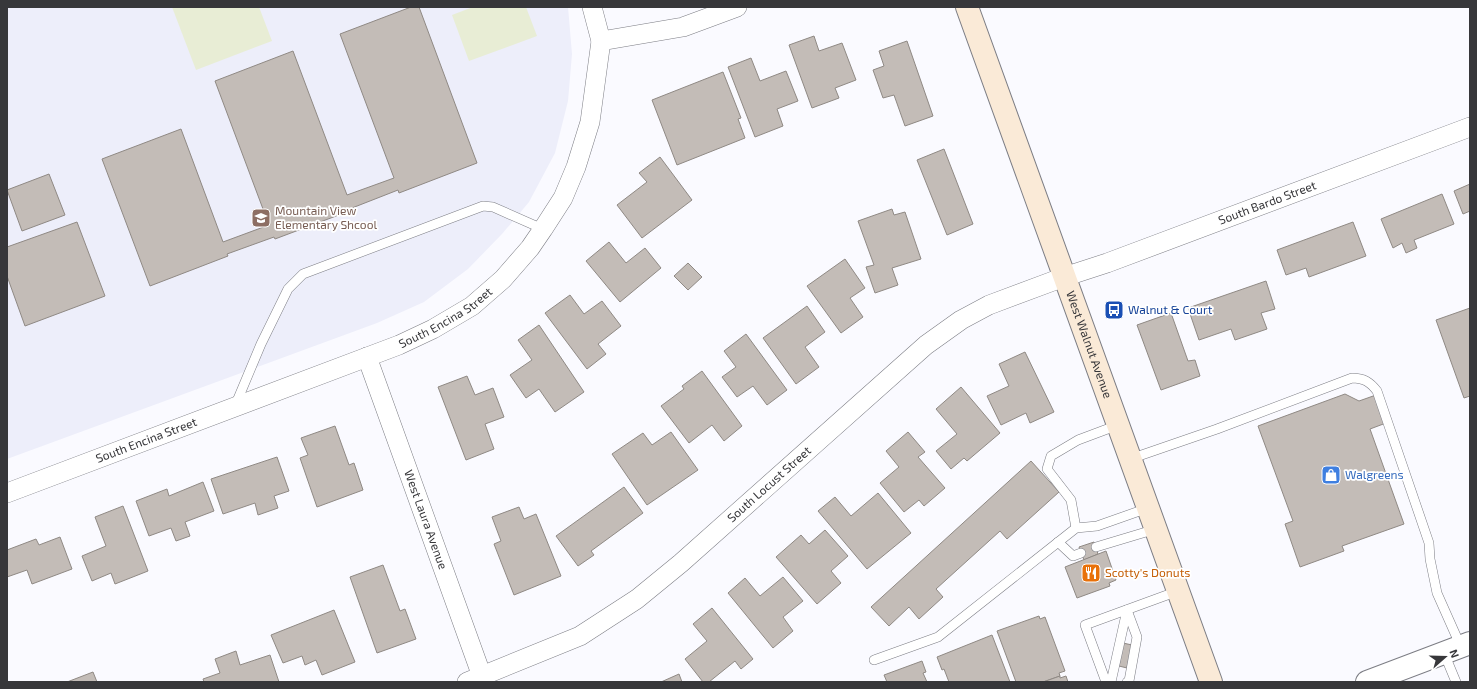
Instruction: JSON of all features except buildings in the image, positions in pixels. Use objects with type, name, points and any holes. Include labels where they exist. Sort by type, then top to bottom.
[{"type":"main road","name":"West Walnut Avenue","points":[[968,7],[1211,682]]},
{"type":"street","points":[[592,7],[601,41],[683,27],[736,7]]},
{"type":"street","name":"South Encina Street","points":[[7,493],[399,345],[433,329],[472,306],[502,279],[530,248],[563,198],[576,168],[590,122],[601,41]]},
{"type":"street","name":"South Bardo Street","points":[[1064,277],[1107,263],[1470,128]]},
{"type":"street","name":"South Locust Street","points":[[477,680],[580,636],[637,598],[681,563],[926,345],[961,320],[989,305],[1064,277]]},
{"type":"street","name":"West Laura Avenue","points":[[367,357],[477,680]]},
{"type":"street","points":[[1368,682],[1458,648]]},
{"type":"lane","points":[[235,407],[261,344],[288,289],[303,274],[483,206],[493,207],[543,229]]},
{"type":"lane","points":[[1130,458],[1217,429],[1352,378],[1361,378],[1370,382],[1377,391],[1380,399],[1429,543],[1430,559],[1437,593],[1458,648],[1456,682]]},
{"type":"lane","points":[[1076,528],[1071,500],[1047,469],[1051,456],[1078,440],[1118,425]]},
{"type":"lane","points":[[874,660],[938,637],[1076,528],[1098,526],[1148,508]]},
{"type":"lane","points":[[1096,547],[1156,529]]},
{"type":"lane","points":[[1058,542],[1073,556],[1081,553]]},
{"type":"lane","points":[[1106,682],[1085,626],[1178,591]]},
{"type":"lane","points":[[1111,682],[1127,610]]},
{"type":"lane","points":[[1127,610],[1137,637],[1129,681],[1127,682]]},
{"type":"shaded area","name":"Mountain View Elementary Shcool","points":[[7,7],[568,7],[572,54],[568,101],[555,153],[529,202],[502,234],[468,269],[424,302],[377,323],[7,459]]},
{"type":"green space","points":[[172,7],[259,7],[272,41],[196,70]]},
{"type":"green space","points":[[473,7],[526,7],[537,36],[469,61],[452,15]]},
{"type":"place","name":"Mountain View Elementary Shcool","points":[[261,218]]},
{"type":"place","name":"Walnut & Court","points":[[1114,310]]},
{"type":"place","name":"Walgreens","points":[[1331,475]]},
{"type":"place","name":"Scotty's Donuts","points":[[1091,573]]}]
